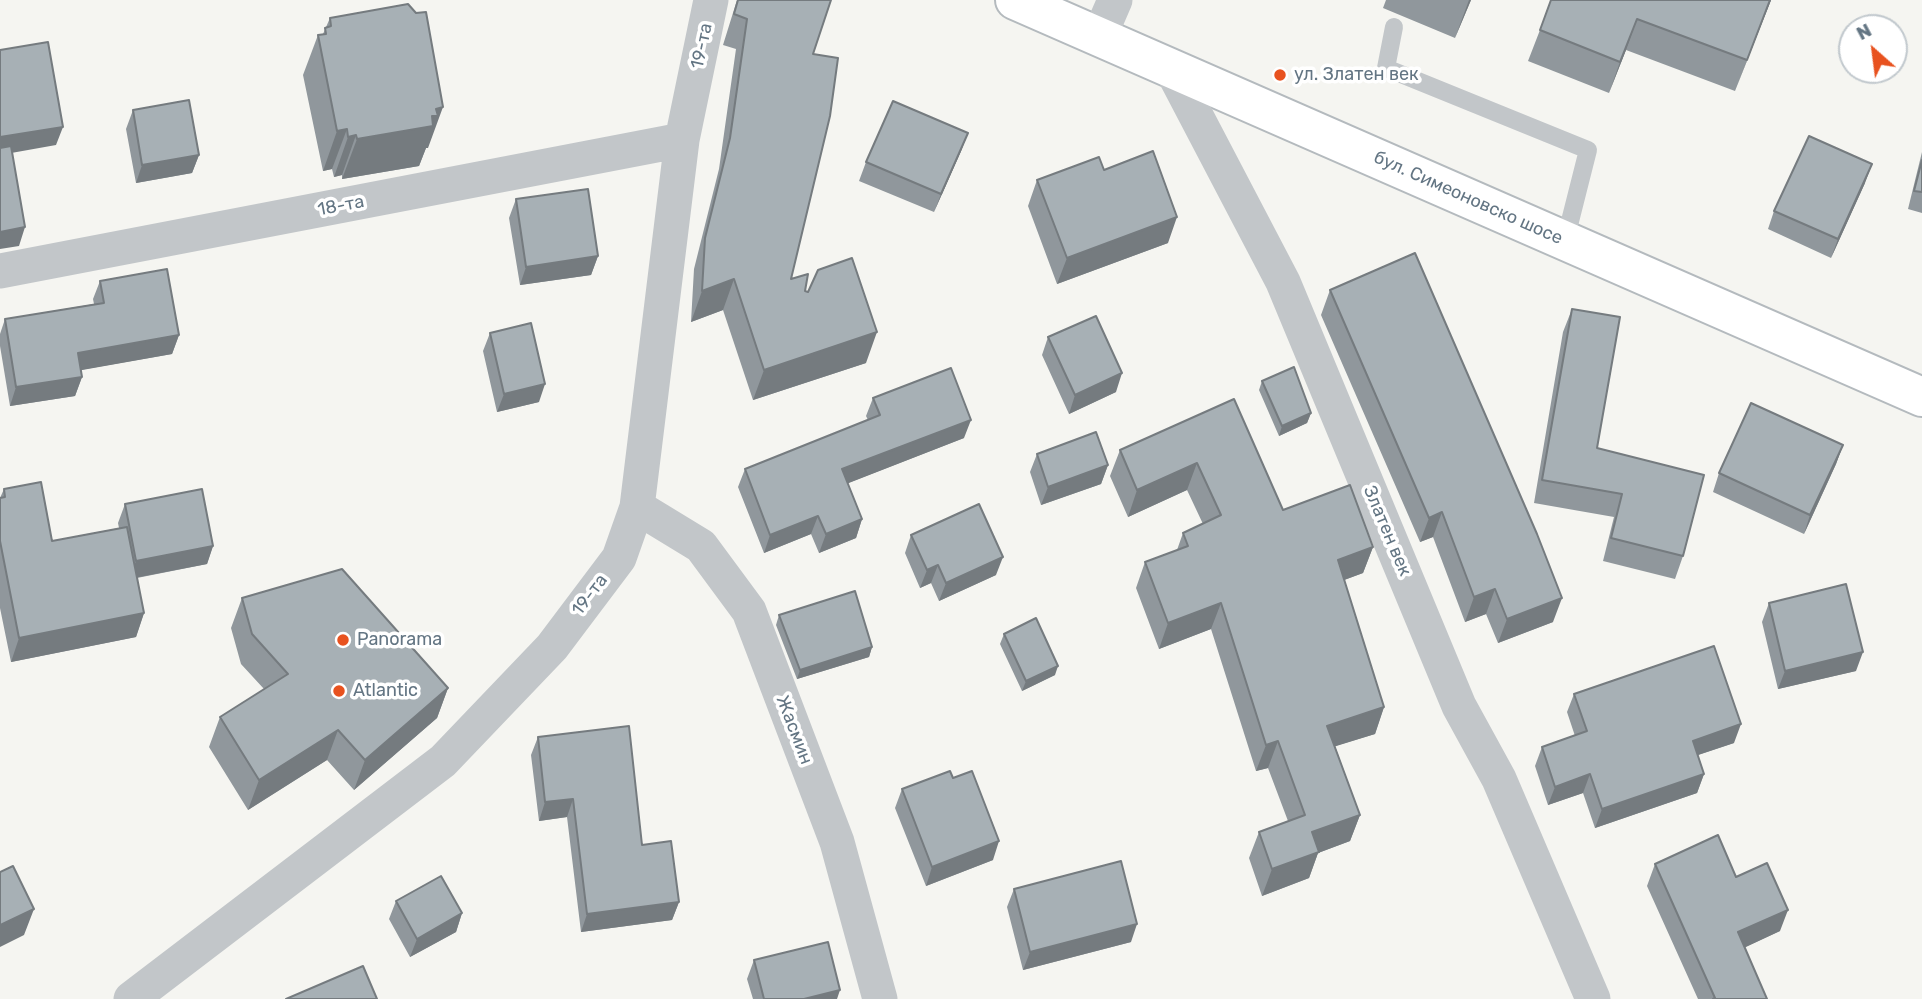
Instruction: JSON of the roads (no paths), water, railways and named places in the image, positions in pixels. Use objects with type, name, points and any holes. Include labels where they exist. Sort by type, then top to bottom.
[{"type":"street","name":"19-та","points":[[131,999],[443,761],[552,647],[618,558],[637,507],[682,140],[711,0]]},
{"type":"street","name":"бул. Симеоновско шосе","points":[[1015,0],[1922,397]]},
{"type":"street","points":[[1099,37],[1115,0]]},
{"type":"street","name":"Златен век","points":[[1171,68],[1283,282],[1459,706],[1499,779],[1593,999]]},
{"type":"street","name":"18-та","points":[[0,271],[682,140]]},
{"type":"street","name":"Жасмин","points":[[637,507],[701,546],[749,611],[837,842],[880,999]]},
{"type":"lane","points":[[1394,27],[1386,68],[1588,150],[1565,241]]},
{"type":"place","name":"ул. Златен век","points":[[1280,75]]},
{"type":"place","name":"Panorama","points":[[343,640]]},
{"type":"place","name":"Atlantic","points":[[339,691]]}]
